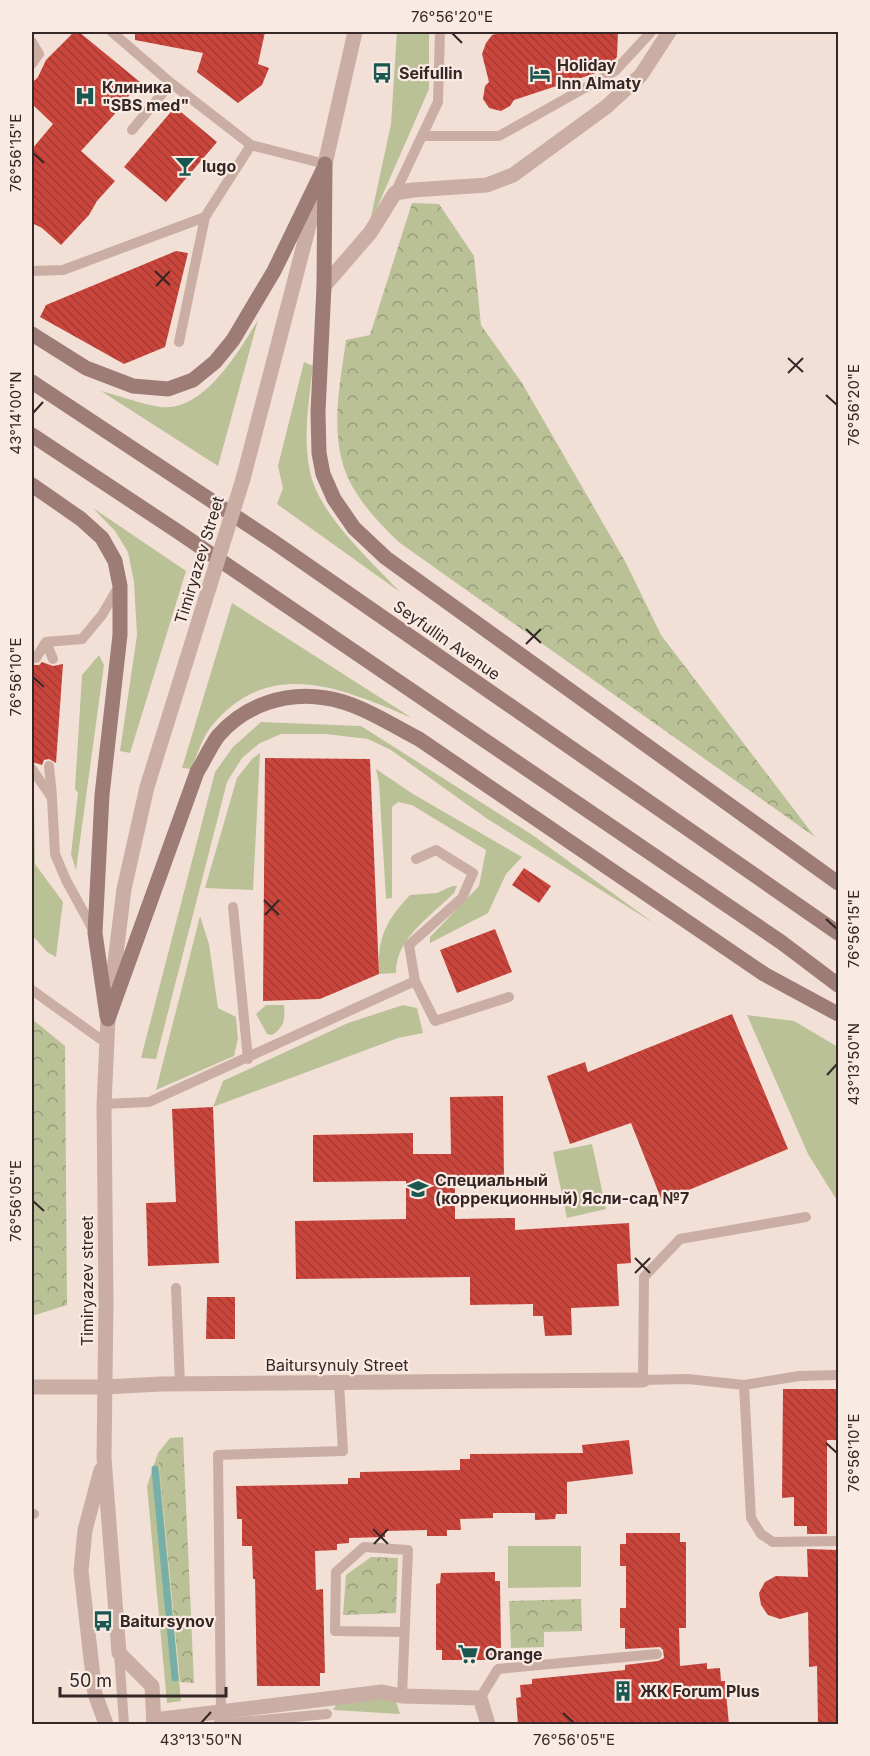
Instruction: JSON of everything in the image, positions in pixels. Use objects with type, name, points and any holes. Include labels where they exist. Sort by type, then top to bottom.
[{"type":"main road","points":[[325,164],[324,286],[318,412],[319,453],[323,474],[334,499],[354,528],[386,558],[838,883]]},
{"type":"main road","points":[[32,334],[86,369],[133,386],[168,388],[193,380],[215,362],[233,340],[274,271],[325,164]]},
{"type":"main road","name":"Seyfullin Avenue","points":[[32,382],[274,542],[838,933]]},
{"type":"main road","points":[[32,435],[771,935],[838,985]]},
{"type":"main road","points":[[32,485],[81,519],[102,538],[115,561],[120,586],[120,635],[102,795],[94,933],[108,1019]]},
{"type":"main road","points":[[108,1019],[198,772],[216,738],[232,722],[257,706],[290,696],[327,698],[363,710],[419,739],[764,974],[838,1014]]},
{"type":"street","name":"Timiryazev Street","points":[[104,1104],[108,1019],[124,889],[145,798],[243,479],[325,164],[355,32]]},
{"type":"street","points":[[324,286],[370,233],[395,193],[487,185],[513,175],[606,107],[641,75],[669,32]]},
{"type":"street","name":"Timiryazev street","points":[[104,1104],[104,1458],[119,1653]]},
{"type":"street","name":"Baitursynuly Street","points":[[32,1387],[643,1380]]},
{"type":"street","name":"Timiryazev street","points":[[104,1458],[85,1530],[81,1571],[95,1694],[106,1725]]},
{"type":"street","points":[[119,1653],[152,1686],[154,1722],[219,1718],[382,1692],[402,1696],[480,1698],[488,1725]]},
{"type":"lane","points":[[112,32],[171,83],[251,146],[325,164]]},
{"type":"lane","points":[[395,193],[438,102],[440,32]]},
{"type":"lane","points":[[423,136],[499,136],[615,71],[651,32]]},
{"type":"lane","points":[[32,42],[39,54],[32,64]]},
{"type":"lane","points":[[132,130],[171,83]]},
{"type":"lane","points":[[179,342],[205,217],[251,146]]},
{"type":"lane","points":[[32,271],[63,270],[205,217]]},
{"type":"lane","points":[[46,642],[82,639],[102,615],[120,586]]},
{"type":"lane","points":[[36,658],[46,642]]},
{"type":"lane","points":[[46,642],[53,659]]},
{"type":"lane","points":[[49,766],[55,854],[94,933]]},
{"type":"lane","points":[[32,770],[52,798]]},
{"type":"lane","points":[[416,859],[436,850],[473,873],[462,898],[409,945],[415,981],[435,1021],[509,998]]},
{"type":"lane","points":[[233,907],[248,1059]]},
{"type":"lane","points":[[104,1104],[149,1102],[248,1059],[415,981]]},
{"type":"lane","points":[[32,990],[106,1043]]},
{"type":"lane","points":[[806,1217],[680,1239],[644,1277],[643,1380],[688,1379],[744,1385],[799,1376],[838,1375]]},
{"type":"lane","points":[[176,1288],[180,1384]]},
{"type":"lane","points":[[335,1698],[327,1719],[219,1718],[218,1455],[343,1451],[339,1383]]},
{"type":"lane","points":[[744,1385],[751,1518],[761,1534],[773,1542],[838,1541]]},
{"type":"lane","points":[[402,1696],[408,1550],[364,1547],[336,1572],[335,1631],[404,1632]]},
{"type":"lane","points":[[119,1653],[124,1725]]},
{"type":"lane","points":[[480,1698],[498,1668],[657,1654]]},
{"type":"green space","points":[[397,32],[429,32],[429,89],[369,226],[391,124]]},
{"type":"green space","points":[[412,203],[439,204],[474,256],[481,325],[522,383],[626,563],[661,635],[815,837],[400,543],[377,520],[357,494],[347,476],[338,439],[338,399],[346,340],[370,335]]},
{"type":"green space","points":[[258,320],[218,466],[101,391],[161,407],[177,406],[192,400],[219,377]]},
{"type":"green space","points":[[304,362],[313,366],[307,421],[307,449],[311,476],[317,491],[336,523],[400,592],[277,504],[283,488],[278,466]]},
{"type":"green space","points":[[93,508],[186,571],[130,753],[120,751],[137,635],[134,582],[128,552],[115,531]]},
{"type":"green space","points":[[232,603],[412,718],[333,689],[307,685],[282,685],[257,691],[233,705],[208,731],[191,769],[182,768]]},
{"type":"green space","points":[[99,655],[104,665],[76,870],[71,854],[78,793],[75,789],[82,675]]},
{"type":"green space","points":[[261,722],[361,726],[531,834],[655,924],[486,818],[391,750],[368,739],[326,734],[281,734],[260,743],[242,758],[227,782],[156,1059],[141,1058],[215,772],[233,747]]},
{"type":"green space","points":[[260,753],[253,890],[205,888],[237,778],[252,759]]},
{"type":"green space","points":[[376,769],[413,794],[522,857],[506,874],[488,913],[430,943],[430,937],[479,886],[486,850],[412,805],[398,802],[392,807],[392,898],[386,899],[379,783]]},
{"type":"green space","points":[[32,797],[34,799],[35,864],[63,902],[56,957],[47,952],[32,935]]},
{"type":"green space","points":[[457,886],[454,893],[408,939],[397,961],[396,973],[379,974],[380,950],[385,930],[402,904],[410,895],[437,893]]},
{"type":"green space","points":[[200,916],[209,944],[218,1008],[236,1017],[238,1039],[234,1056],[156,1090]]},
{"type":"green space","points":[[266,1005],[284,1005],[283,1022],[280,1029],[272,1035],[267,1034],[256,1014]]},
{"type":"green space","points":[[403,1005],[417,1008],[423,1033],[398,1038],[213,1107],[223,1081],[348,1023]]},
{"type":"green space","points":[[747,1015],[794,1021],[838,1047],[838,1202],[808,1154]]},
{"type":"green space","points":[[32,1019],[65,1046],[67,1305],[32,1316]]},
{"type":"green space","points":[[592,1144],[606,1209],[567,1218],[553,1152]]},
{"type":"green space","points":[[183,1437],[194,1683],[180,1682],[158,1453],[170,1438]]},
{"type":"green space","points":[[158,1453],[181,1701],[167,1703],[147,1486]]},
{"type":"green space","points":[[508,1546],[581,1546],[581,1587],[508,1588]]},
{"type":"green space","points":[[371,1557],[398,1558],[396,1613],[343,1615],[346,1575]]},
{"type":"green space","points":[[581,1599],[582,1631],[544,1632],[544,1647],[511,1648],[509,1601]]},
{"type":"green space","points":[[395,1698],[400,1714],[333,1710],[338,1702]]},
{"type":"building","points":[[74,32],[79,32],[140,82],[81,151],[115,181],[97,201],[89,215],[61,245],[42,228],[32,223],[32,149],[53,124],[32,104],[32,83],[38,77],[46,60]]},
{"type":"building","points":[[135,32],[265,32],[258,64],[269,68],[262,85],[238,103],[197,72],[203,53],[135,40]]},
{"type":"building","name":"Holiday Inn Almaty","points":[[504,32],[618,32],[617,57],[610,65],[596,73],[514,100],[510,106],[501,111],[489,108],[483,99],[485,86],[489,82],[482,54],[492,35]]},
{"type":"building","points":[[175,107],[217,142],[166,202],[124,167]]},
{"type":"building","points":[[176,251],[188,253],[165,347],[124,364],[40,317],[46,305]]},
{"type":"building","points":[[42,662],[53,666],[63,664],[56,763],[49,759],[44,760],[42,765],[32,762],[32,686],[33,665],[39,665]]},
{"type":"building","points":[[265,758],[370,759],[379,974],[320,999],[263,1001]]},
{"type":"building","points":[[524,868],[551,886],[539,903],[512,885]]},
{"type":"building","points":[[495,929],[512,972],[457,993],[440,950]]},
{"type":"building","points":[[732,1014],[788,1149],[662,1201],[631,1123],[570,1144],[547,1076],[585,1062],[588,1072]]},
{"type":"building","points":[[503,1096],[504,1182],[455,1182],[455,1219],[515,1218],[515,1230],[629,1223],[631,1263],[617,1264],[619,1306],[571,1308],[572,1335],[545,1336],[543,1316],[533,1316],[533,1304],[470,1305],[470,1277],[296,1279],[295,1221],[406,1219],[406,1181],[313,1182],[313,1135],[413,1133],[413,1154],[451,1154],[450,1097]]},
{"type":"building","points":[[213,1107],[219,1263],[148,1266],[146,1203],[176,1202],[172,1109]]},
{"type":"building","points":[[207,1297],[235,1297],[235,1339],[206,1339]]},
{"type":"building","points":[[783,1389],[838,1389],[838,1440],[827,1440],[827,1534],[807,1534],[807,1526],[794,1526],[794,1497],[782,1498]]},
{"type":"building","points":[[629,1440],[633,1474],[567,1482],[567,1514],[556,1514],[555,1519],[535,1520],[535,1513],[493,1513],[493,1518],[460,1519],[461,1530],[447,1530],[447,1536],[427,1536],[427,1530],[385,1531],[385,1537],[349,1538],[349,1543],[337,1544],[337,1550],[315,1551],[316,1590],[323,1589],[325,1673],[320,1673],[320,1686],[257,1686],[255,1579],[253,1579],[252,1546],[242,1546],[242,1519],[237,1519],[236,1486],[348,1484],[348,1478],[360,1478],[360,1472],[460,1470],[460,1459],[470,1459],[470,1454],[583,1453],[582,1445]]},
{"type":"building","points":[[626,1533],[680,1533],[680,1542],[686,1542],[686,1628],[679,1628],[680,1666],[707,1663],[707,1669],[720,1668],[721,1681],[725,1681],[729,1725],[673,1725],[673,1723],[518,1725],[516,1698],[521,1697],[520,1685],[532,1684],[532,1679],[625,1670],[625,1665],[658,1661],[664,1658],[660,1647],[625,1649],[625,1628],[620,1628],[620,1608],[626,1608],[626,1566],[620,1566],[620,1544],[626,1544]]},
{"type":"building","points":[[807,1549],[838,1550],[838,1725],[818,1725],[817,1666],[809,1667],[808,1612],[780,1619],[768,1615],[761,1605],[759,1593],[765,1582],[776,1576],[808,1577]]},
{"type":"building","points":[[495,1572],[495,1581],[500,1581],[501,1648],[496,1648],[496,1660],[442,1660],[442,1650],[436,1650],[436,1584],[440,1583],[441,1573]]},
{"type":"waterway","points":[[155,1469],[175,1678]]},
{"type":"place","name":"Seifullin","points":[[382,73]]},
{"type":"place","name":"Holiday Inn Almaty","points":[[540,74]]},
{"type":"place","name":"Клиника \"SBS med\"","points":[[85,96]]},
{"type":"place","name":"lugo","points":[[185,166]]},
{"type":"place","name":"Специальный (коррекционный) Ясли-сад №7","points":[[418,1189]]},
{"type":"place","name":"Baitursynov","points":[[103,1621]]},
{"type":"place","name":"Orange","points":[[468,1654]]},
{"type":"place","name":"ЖК Forum Plus","points":[[623,1691]]}]
